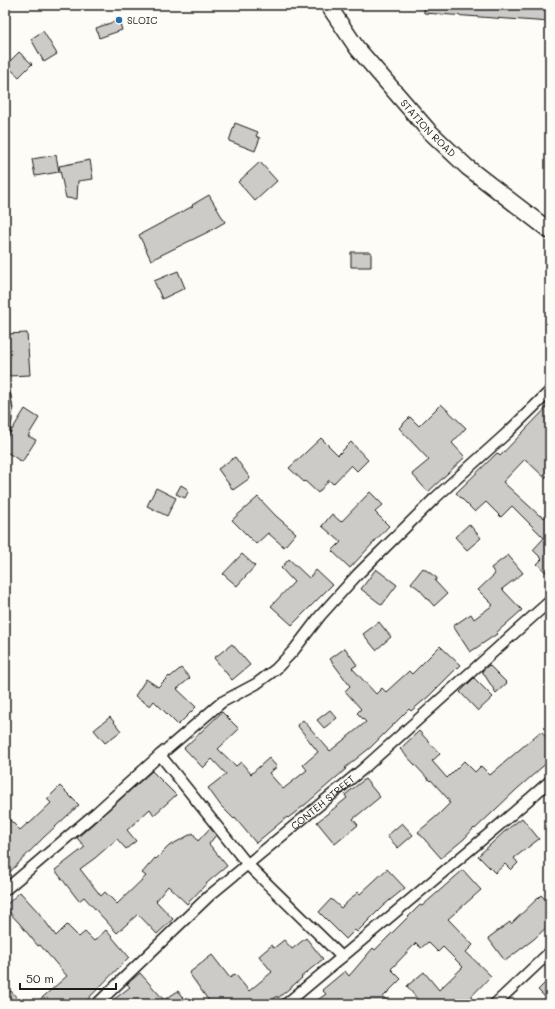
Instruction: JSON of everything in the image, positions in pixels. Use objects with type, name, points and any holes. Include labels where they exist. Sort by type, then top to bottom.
[{"type":"main road","name":"STATION ROAD","points":[[328,5],[357,48],[428,130],[467,167],[550,231]]},
{"type":"street","points":[[5,890],[97,812],[222,702],[256,684],[276,669],[294,650],[320,616],[357,576],[434,499],[507,433],[550,391]]},
{"type":"street","points":[[5,396],[7,410],[5,429]]},
{"type":"street","name":"CONTEH STREET","points":[[97,1004],[209,896],[363,769],[550,601]]},
{"type":"street","points":[[160,755],[248,865],[342,957]]},
{"type":"street","points":[[286,1004],[550,781]]},
{"type":"street","points":[[495,1004],[550,952]]},
{"type":"building","points":[[424,5],[550,5],[550,22],[424,13]]},
{"type":"building","points":[[119,20],[122,30],[99,38],[96,28]]},
{"type":"building","points":[[43,31],[57,54],[44,62],[31,39]]},
{"type":"building","points":[[19,52],[32,64],[19,77],[6,65]]},
{"type":"building","points":[[235,123],[258,132],[256,136],[260,138],[255,151],[229,141]]},
{"type":"building","points":[[56,155],[59,172],[35,176],[32,159]]},
{"type":"building","points":[[90,160],[93,179],[78,181],[77,199],[66,198],[59,166]]},
{"type":"building","points":[[260,162],[277,181],[255,201],[238,182]]},
{"type":"building","points":[[209,195],[225,222],[151,260],[139,235],[193,206],[192,205]]},
{"type":"building","points":[[351,252],[371,252],[371,267],[351,267]]},
{"type":"building","points":[[178,271],[185,288],[162,299],[154,281]]},
{"type":"building","points":[[27,333],[30,375],[8,376],[5,334]]},
{"type":"building","points":[[441,404],[466,428],[452,443],[465,457],[428,492],[412,474],[429,460],[399,428],[410,417],[419,426]]},
{"type":"building","points":[[550,404],[550,473],[545,478],[525,459],[503,482],[540,516],[541,515],[544,518],[550,513],[550,576],[537,564],[542,559],[533,550],[544,538],[512,506],[501,517],[486,502],[475,512],[456,493],[497,453],[500,456]]},
{"type":"building","points":[[25,409],[39,418],[28,436],[36,440],[22,462],[5,451],[5,441]]},
{"type":"building","points":[[321,438],[338,455],[351,442],[368,460],[357,471],[351,465],[333,484],[329,480],[318,493],[289,468]]},
{"type":"building","points":[[235,457],[250,478],[233,490],[218,469]]},
{"type":"building","points":[[181,485],[189,490],[185,498],[176,494]]},
{"type":"building","points":[[156,488],[176,498],[167,516],[147,506]]},
{"type":"building","points":[[370,492],[383,505],[375,512],[389,526],[350,568],[332,551],[341,542],[322,526],[332,514],[341,522]]},
{"type":"building","points":[[258,497],[276,516],[296,533],[284,547],[268,533],[256,544],[232,520]]},
{"type":"building","points":[[469,524],[481,538],[467,550],[455,537]]},
{"type":"building","points":[[242,554],[255,566],[237,586],[223,574]]},
{"type":"building","points":[[508,555],[523,573],[502,589],[522,610],[496,633],[497,634],[470,652],[453,626],[471,614],[474,619],[493,605],[478,590],[495,574],[491,568]]},
{"type":"building","points":[[289,559],[309,578],[316,570],[332,585],[292,625],[271,606],[294,582],[281,568]]},
{"type":"building","points":[[423,568],[437,578],[435,581],[447,594],[434,606],[419,589],[411,583]]},
{"type":"building","points":[[376,569],[397,585],[382,605],[361,589]]},
{"type":"building","points":[[379,622],[391,637],[376,650],[363,634]]},
{"type":"building","points":[[232,644],[250,665],[232,680],[214,658]]},
{"type":"building","points":[[440,646],[460,665],[429,696],[411,711],[409,709],[371,747],[345,768],[346,769],[306,804],[288,818],[287,817],[256,843],[235,818],[234,819],[221,806],[208,788],[226,774],[212,759],[203,768],[184,748],[222,712],[239,729],[218,749],[236,766],[241,762],[251,774],[269,758],[277,767],[269,773],[283,789],[307,770],[303,765],[318,752],[297,725],[303,720],[330,751],[366,722],[357,713],[361,709],[345,691],[350,686],[330,659],[345,648],[357,665],[352,668],[376,694],[382,688],[386,692],[409,671],[412,674]]},
{"type":"building","points":[[489,665],[507,683],[496,693],[482,671]]},
{"type":"building","points":[[181,668],[190,678],[177,689],[196,707],[178,725],[154,701],[150,706],[135,696],[146,679],[158,687],[169,676],[170,677]]},
{"type":"building","points":[[474,678],[493,697],[478,711],[460,692]]},
{"type":"building","points":[[330,710],[337,718],[324,728],[317,720]]},
{"type":"building","points":[[110,717],[121,731],[105,743],[94,730]]},
{"type":"building","points":[[419,731],[440,754],[432,761],[447,778],[464,761],[475,772],[481,766],[490,775],[541,731],[550,742],[550,760],[475,829],[474,828],[464,839],[441,858],[418,832],[450,803],[448,802],[449,800],[400,749]]},
{"type":"building","points":[[152,771],[176,795],[154,815],[150,809],[127,830],[136,841],[126,849],[117,839],[80,869],[101,896],[105,892],[117,904],[146,876],[142,873],[155,858],[156,859],[169,846],[193,833],[198,841],[210,828],[216,835],[209,844],[227,866],[208,882],[187,904],[168,886],[156,901],[173,919],[157,934],[138,914],[117,933],[84,897],[79,901],[55,870],[85,847],[77,838]]},
{"type":"building","points":[[365,779],[380,797],[353,819],[358,825],[335,844],[317,822],[347,798],[345,795]]},
{"type":"building","points":[[60,786],[79,805],[43,838],[5,877],[5,815],[20,830],[28,823],[29,824],[51,803],[47,799]]},
{"type":"building","points":[[522,818],[539,839],[514,858],[518,863],[511,870],[505,864],[495,873],[478,856]]},
{"type":"building","points":[[402,823],[413,835],[398,848],[387,836]]},
{"type":"building","points":[[387,869],[405,888],[384,905],[357,932],[355,930],[346,939],[319,912],[331,899],[341,908],[358,892],[360,894]]},
{"type":"building","points":[[463,870],[481,890],[448,919],[473,945],[466,952],[491,976],[464,1004],[421,1004],[407,986],[424,972],[439,990],[463,967],[443,947],[438,952],[428,942],[421,948],[416,943],[391,969],[401,979],[383,997],[392,1004],[312,1004],[326,994],[322,990],[345,971],[349,976],[373,948],[375,950],[420,905],[422,906]]},
{"type":"building","points":[[20,892],[39,913],[56,936],[67,925],[79,937],[85,932],[94,941],[106,930],[129,957],[83,1004],[35,1004],[67,976],[40,945],[38,946],[5,908],[5,906]]},
{"type":"building","points":[[541,895],[550,904],[550,924],[534,939],[505,961],[488,938],[510,922],[511,924]]},
{"type":"building","points":[[306,938],[323,959],[278,998],[277,996],[268,1004],[211,1004],[189,973],[212,955],[230,978],[235,974],[249,991],[272,972],[259,956],[272,945],[274,948],[284,940],[292,949]]},
{"type":"building","points":[[140,973],[164,1000],[178,991],[187,1004],[108,1004],[130,987],[127,984]]},
{"type":"building","points":[[550,978],[550,1002],[538,990]]},
{"type":"building","points":[[11,991],[22,1004],[9,1004],[5,1000],[5,997]]},
{"type":"place","name":"SLOIC","points":[[119,20]]}]
